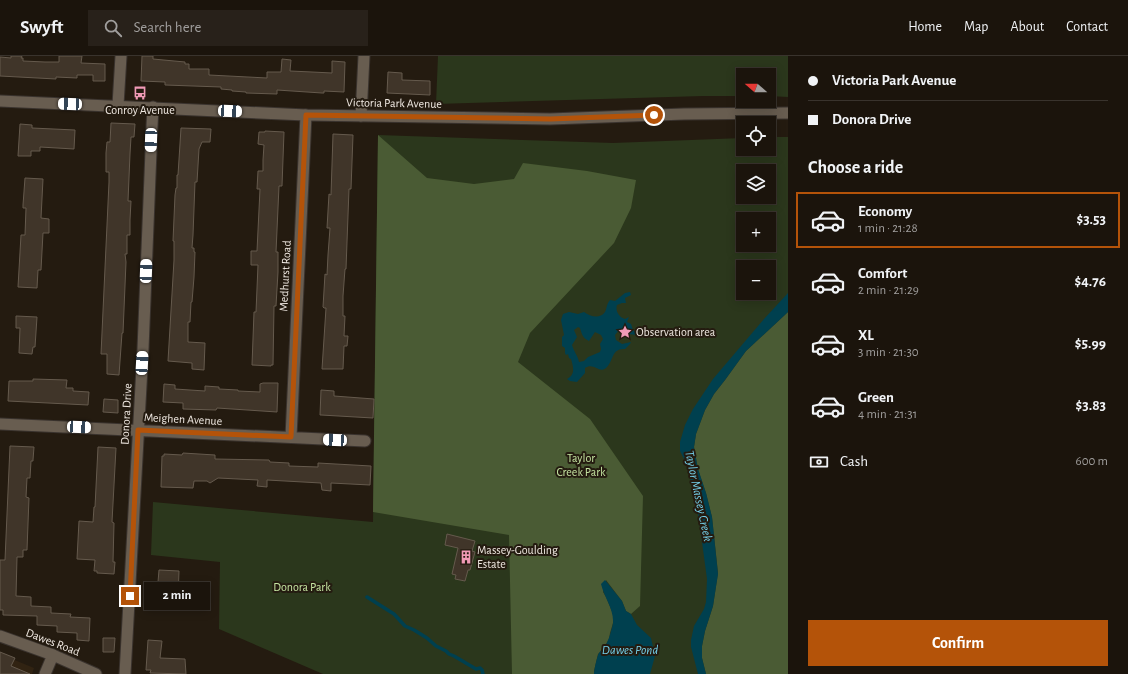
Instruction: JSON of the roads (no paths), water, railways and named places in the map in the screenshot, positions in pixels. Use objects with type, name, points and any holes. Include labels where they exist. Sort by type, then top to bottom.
[{"type":"street","points":[[118,106],[121,56]]},
{"type":"street","points":[[361,116],[364,56]]},
{"type":"street","name":"Victoria Park Avenue","points":[[0,101],[306,115],[550,119],[684,114],[788,113]]},
{"type":"street","name":"Donora Drive","points":[[125,674],[144,333],[154,107]]},
{"type":"street","name":"Medhurst Road","points":[[291,437],[306,115]]},
{"type":"street","name":"Meighen Avenue","points":[[0,424],[365,441]]},
{"type":"street","name":"Dawes Road","points":[[0,636],[53,655],[96,674]]},
{"type":"street","points":[[45,674],[53,655]]},
{"type":"water","points":[[630,292],[631,295],[625,298],[626,303],[617,305],[617,312],[625,319],[629,317],[627,322],[631,324],[633,330],[638,335],[628,334],[626,330],[619,330],[615,335],[616,340],[622,344],[631,342],[630,344],[625,349],[620,349],[615,353],[606,368],[601,370],[591,366],[585,368],[585,373],[577,382],[570,381],[567,379],[573,373],[573,367],[571,359],[569,358],[568,354],[566,355],[565,348],[562,346],[562,337],[564,335],[561,320],[563,314],[569,312],[578,314],[584,312],[592,316],[600,316],[605,312],[610,300],[615,301],[625,293]],"holes":[[[578,327],[580,328],[585,339],[589,341],[595,332],[601,335],[603,339],[600,344],[600,352],[588,357],[584,361],[579,362],[572,345],[577,337],[574,330]]]},
{"type":"water","name":"Taylor Massey Creek","points":[[788,293],[788,312],[746,351],[714,394],[705,410],[696,434],[694,447],[698,469],[712,517],[718,574],[713,606],[702,646],[702,658],[706,674],[698,674],[691,647],[691,640],[694,626],[704,609],[706,602],[707,579],[699,520],[688,467],[680,451],[680,442],[685,425],[693,409],[713,379]]},
{"type":"water","name":"Dawes Pond","points":[[605,580],[622,601],[626,611],[631,614],[637,625],[651,638],[655,656],[650,674],[594,674],[598,655],[608,641],[613,623],[612,613],[601,584]]},
{"type":"waterway","points":[[367,597],[394,614],[405,626],[427,638],[436,646],[476,669],[480,668],[483,674]]},
{"type":"place","name":"Conroy Avenue","points":[[140,93]]},
{"type":"place","name":"Observation area","points":[[625,332]]},
{"type":"place","name":"Massey-Goulding Estate","points":[[466,557]]},
{"type":"park label","name":"Taylor Creek Park","points":[[581,465]]},
{"type":"park label","name":"Donora Park","points":[[302,587]]}]
